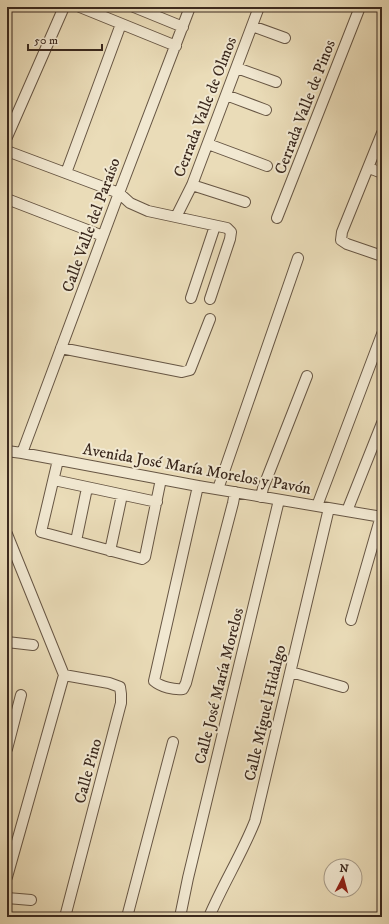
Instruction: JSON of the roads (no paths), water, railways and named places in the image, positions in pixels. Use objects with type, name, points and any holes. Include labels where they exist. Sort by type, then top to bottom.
[{"type":"street","points":[[7,137],[64,7]]},
{"type":"street","points":[[80,7],[176,46]]},
{"type":"street","points":[[134,7],[183,27]]},
{"type":"street","name":"Calle Valle del Paraíso","points":[[22,453],[190,7]]},
{"type":"street","name":"Cerrada Valle de Olmos","points":[[176,217],[192,185],[259,7]]},
{"type":"street","name":"Cerrada Valle de Pinos","points":[[277,218],[360,7]]},
{"type":"street","points":[[66,173],[120,24]]},
{"type":"street","points":[[252,26],[285,38]]},
{"type":"street","points":[[237,68],[276,82]]},
{"type":"street","points":[[226,95],[266,110]]},
{"type":"street","points":[[382,133],[342,232],[341,240],[347,244],[382,256]]},
{"type":"street","points":[[208,144],[268,166]]},
{"type":"street","points":[[7,151],[119,193],[130,203],[148,211],[228,228],[231,232],[210,299]]},
{"type":"street","points":[[369,168],[382,173]]},
{"type":"street","points":[[192,185],[245,202]]},
{"type":"street","points":[[7,199],[103,236]]},
{"type":"street","points":[[191,298],[215,226]]},
{"type":"street","points":[[218,489],[298,258]]},
{"type":"street","points":[[62,348],[182,372],[190,370],[210,319]]},
{"type":"street","points":[[317,506],[382,334]]},
{"type":"street","points":[[261,497],[263,488],[307,376]]},
{"type":"street","points":[[347,511],[382,423]]},
{"type":"street","name":"Avenida José María Morelos y Pavón","points":[[7,453],[22,453],[161,480],[381,517]]},
{"type":"street","points":[[58,460],[41,532],[142,558],[145,557],[161,480]]},
{"type":"street","points":[[54,480],[157,502]]},
{"type":"street","points":[[198,486],[154,681],[158,684],[178,690],[184,689],[186,683],[233,503],[234,492]]},
{"type":"street","points":[[76,541],[87,488]]},
{"type":"street","points":[[110,551],[122,495]]},
{"type":"street","name":"Calle José María Morelos","points":[[180,917],[188,878],[279,500]]},
{"type":"street","name":"Calle Miguel Hidalgo","points":[[208,917],[248,839],[255,821],[329,508]]},
{"type":"street","points":[[351,620],[381,517]]},
{"type":"street","points":[[7,534],[64,675],[7,877]]},
{"type":"street","points":[[7,642],[33,645]]},
{"type":"street","points":[[290,672],[343,687]]},
{"type":"street","name":"Calle Pino","points":[[64,675],[109,683],[120,687],[121,694],[121,703],[65,917]]},
{"type":"street","points":[[7,749],[21,695]]},
{"type":"street","points":[[127,917],[173,742]]},
{"type":"street","points":[[7,898],[31,900]]}]
